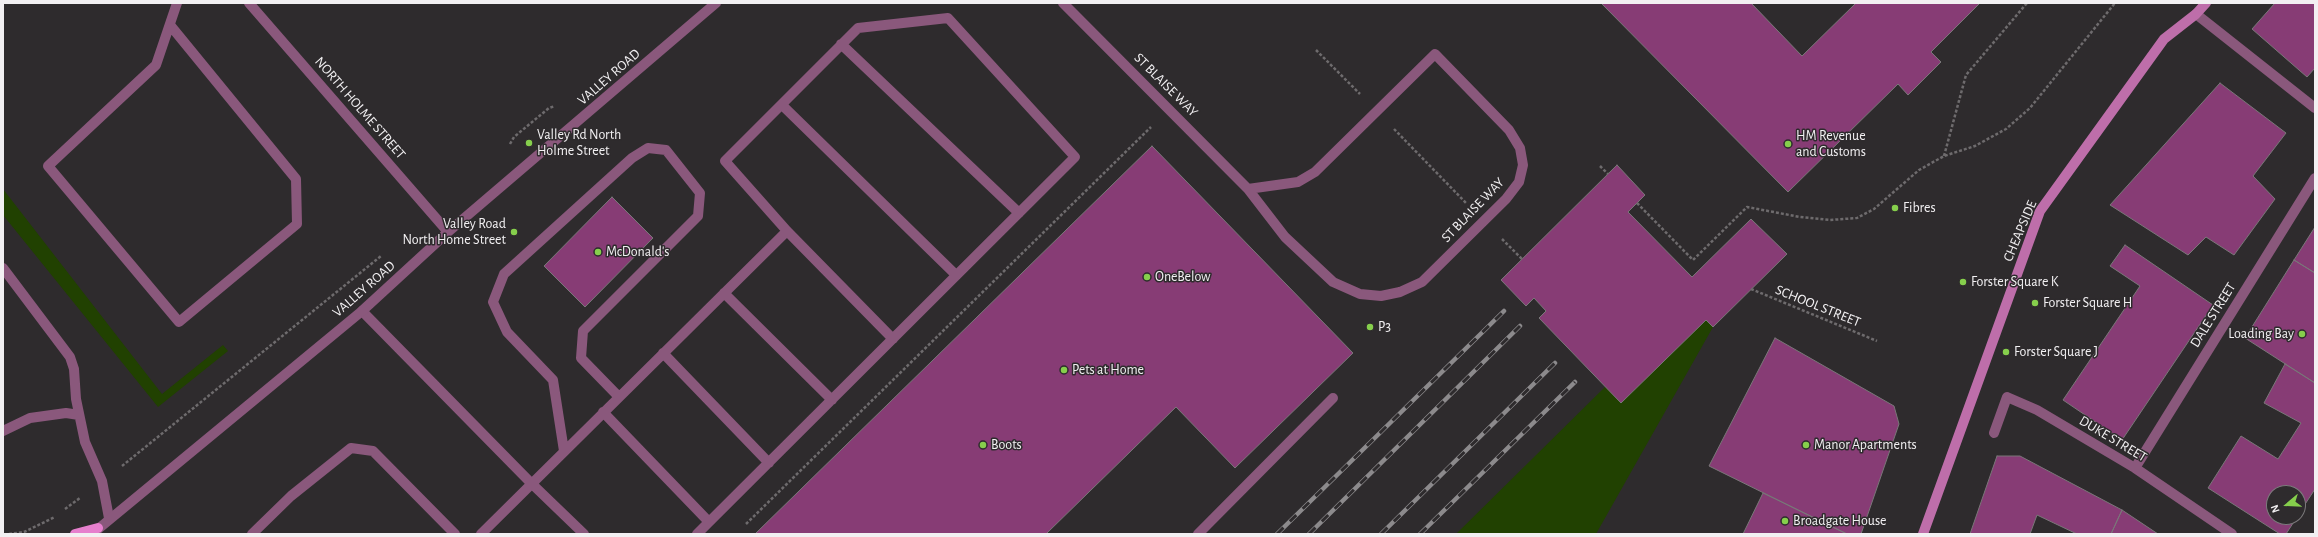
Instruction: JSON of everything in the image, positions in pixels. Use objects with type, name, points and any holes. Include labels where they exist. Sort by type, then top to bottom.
[{"type":"main road","points":[[75,534],[95,531]]},
{"type":"street","points":[[170,25],[296,178],[296,224],[180,322],[48,166],[156,65],[177,3]]},
{"type":"street","name":"NORTH HOLME STREET","points":[[249,3],[448,232]]},
{"type":"street","name":"VALLEY ROAD","points":[[87,534],[95,531],[362,311],[448,232],[716,3]]},
{"type":"street","name":"ST BLAISE WAY","points":[[1063,3],[1170,108],[1248,189],[1285,237],[1334,282],[1360,294],[1382,296],[1400,292],[1422,282],[1484,221],[1519,182],[1523,165],[1520,148],[1509,130],[1435,54],[1315,172],[1298,182],[1248,189]]},
{"type":"street","name":"CHEAPSIDE","points":[[1923,534],[2040,211],[2164,39],[2196,14],[2206,3]]},
{"type":"street","points":[[2196,14],[2315,108]]},
{"type":"street","points":[[697,534],[769,463],[893,339],[956,275],[1075,157],[948,18],[858,28],[725,161],[787,232],[893,339]]},
{"type":"street","points":[[841,44],[1019,213]]},
{"type":"street","points":[[782,105],[956,275]]},
{"type":"street","points":[[564,451],[553,380],[507,332],[493,302],[504,274],[632,158],[648,148],[666,150],[700,193],[698,216],[583,331],[581,358],[619,397]]},
{"type":"street","name":"DALE STREET","points":[[2135,468],[2315,178]]},
{"type":"street","points":[[481,534],[787,232]]},
{"type":"street","points":[[3,268],[70,357],[74,369],[79,415],[85,442],[102,482],[109,518]]},
{"type":"street","points":[[724,293],[832,400]]},
{"type":"street","points":[[362,311],[531,483],[584,534]]},
{"type":"street","points":[[663,353],[769,463]]},
{"type":"street","name":"DUKE STREET","points":[[1994,433],[2007,397],[2037,410],[2135,468],[2232,534]]},
{"type":"street","points":[[1198,534],[1333,398]]},
{"type":"street","points":[[603,412],[709,522]]},
{"type":"street","points":[[3,431],[30,418],[66,413],[79,415]]},
{"type":"street","points":[[252,534],[291,496],[351,448],[373,451],[455,534]]},
{"type":"path","points":[[1944,156],[1966,75],[2027,3]]},
{"type":"path","points":[[1637,203],[1693,260],[1747,207],[1808,218],[1830,220],[1857,218],[1874,209],[1918,170],[1944,156],[1975,146],[2006,129],[2030,108],[2115,3]]},
{"type":"path","points":[[1316,50],[1522,259]]},
{"type":"path","points":[[508,149],[514,137],[549,108],[561,104]]},
{"type":"path","points":[[741,528],[1170,108]]},
{"type":"path","points":[[1600,166],[1608,174]]},
{"type":"path","points":[[62,512],[102,482],[384,254]]},
{"type":"path","name":"SCHOOL STREET","points":[[1751,289],[1877,341]]},
{"type":"path","points":[[9,534],[24,532],[56,516]]},
{"type":"green space","points":[[3,189],[162,394],[223,345],[228,351],[158,407],[3,215]]},
{"type":"green space","points":[[1706,320],[1713,327],[1596,534],[1456,534],[1605,387]]},
{"type":"building","name":"HM Revenue and Customs","points":[[1601,3],[1751,3],[1802,56],[1856,3],[1980,3],[1931,52],[1941,62],[1908,95],[1898,84],[1788,192]]},
{"type":"building","points":[[2275,3],[2315,3],[2315,68],[2307,77],[2252,29]]},
{"type":"building","points":[[2220,83],[2286,133],[2253,176],[2275,199],[2234,255],[2206,237],[2188,255],[2110,205]]},
{"type":"building","points":[[1152,146],[1353,353],[1235,468],[1176,407],[1046,534],[755,534]]},
{"type":"building","points":[[1617,165],[1645,195],[1628,212],[1692,277],[1751,219],[1787,254],[1713,327],[1706,320],[1621,403],[1539,318],[1546,311],[1534,298],[1526,306],[1501,280]]},
{"type":"building","name":"McDonald's","points":[[612,197],[653,238],[585,307],[544,266]]},
{"type":"building","points":[[2315,227],[2315,273],[2294,260]]},
{"type":"building","points":[[2125,245],[2213,305],[2122,440],[2063,400],[2140,286],[2110,266]]},
{"type":"building","points":[[2294,260],[2315,273],[2315,383],[2245,338]]},
{"type":"building","name":"Manor Apartments","points":[[1775,338],[1894,406],[1899,424],[1861,534],[1847,534],[1709,466]]},
{"type":"building","points":[[2285,364],[2315,383],[2315,489],[2306,503],[2306,485],[2266,485],[2266,525],[2292,525],[2286,534],[2280,534],[2208,488],[2241,436],[2278,459],[2301,423],[2264,403]]},
{"type":"building","points":[[1997,456],[2020,456],[2122,510],[2111,534],[2077,534],[2037,515],[2030,534],[1970,534]]},
{"type":"building","name":"Broadgate House","points":[[1763,493],[1847,534],[1743,534]]},
{"type":"building","points":[[2122,510],[2158,534],[2111,534]]},
{"type":"railway","points":[[1277,534],[1504,311]]},
{"type":"railway","points":[[1309,534],[1520,326]]},
{"type":"railway","points":[[1381,534],[1555,363]]},
{"type":"railway","points":[[1420,534],[1575,382]]},
{"type":"place","name":"Valley Rd North Holme Street","points":[[529,143]]},
{"type":"place","name":"HM Revenue and Customs","points":[[1788,144]]},
{"type":"place","name":"Fibres","points":[[1895,208]]},
{"type":"place","name":"Valley Road North Home Street","points":[[514,232]]},
{"type":"place","name":"McDonald's","points":[[598,252]]},
{"type":"place","name":"OneBelow","points":[[1147,277]]},
{"type":"place","name":"Forster Square K","points":[[1963,282]]},
{"type":"place","name":"Forster Square H","points":[[2035,303]]},
{"type":"place","name":"P3","points":[[1370,327]]},
{"type":"place","name":"Loading Bay","points":[[2302,334]]},
{"type":"place","name":"Forster Square J","points":[[2006,352]]},
{"type":"place","name":"Pets at Home","points":[[1064,370]]},
{"type":"place","name":"Boots","points":[[983,445]]},
{"type":"place","name":"Manor Apartments","points":[[1806,445]]},
{"type":"place","name":"Broadgate House","points":[[1785,521]]}]
